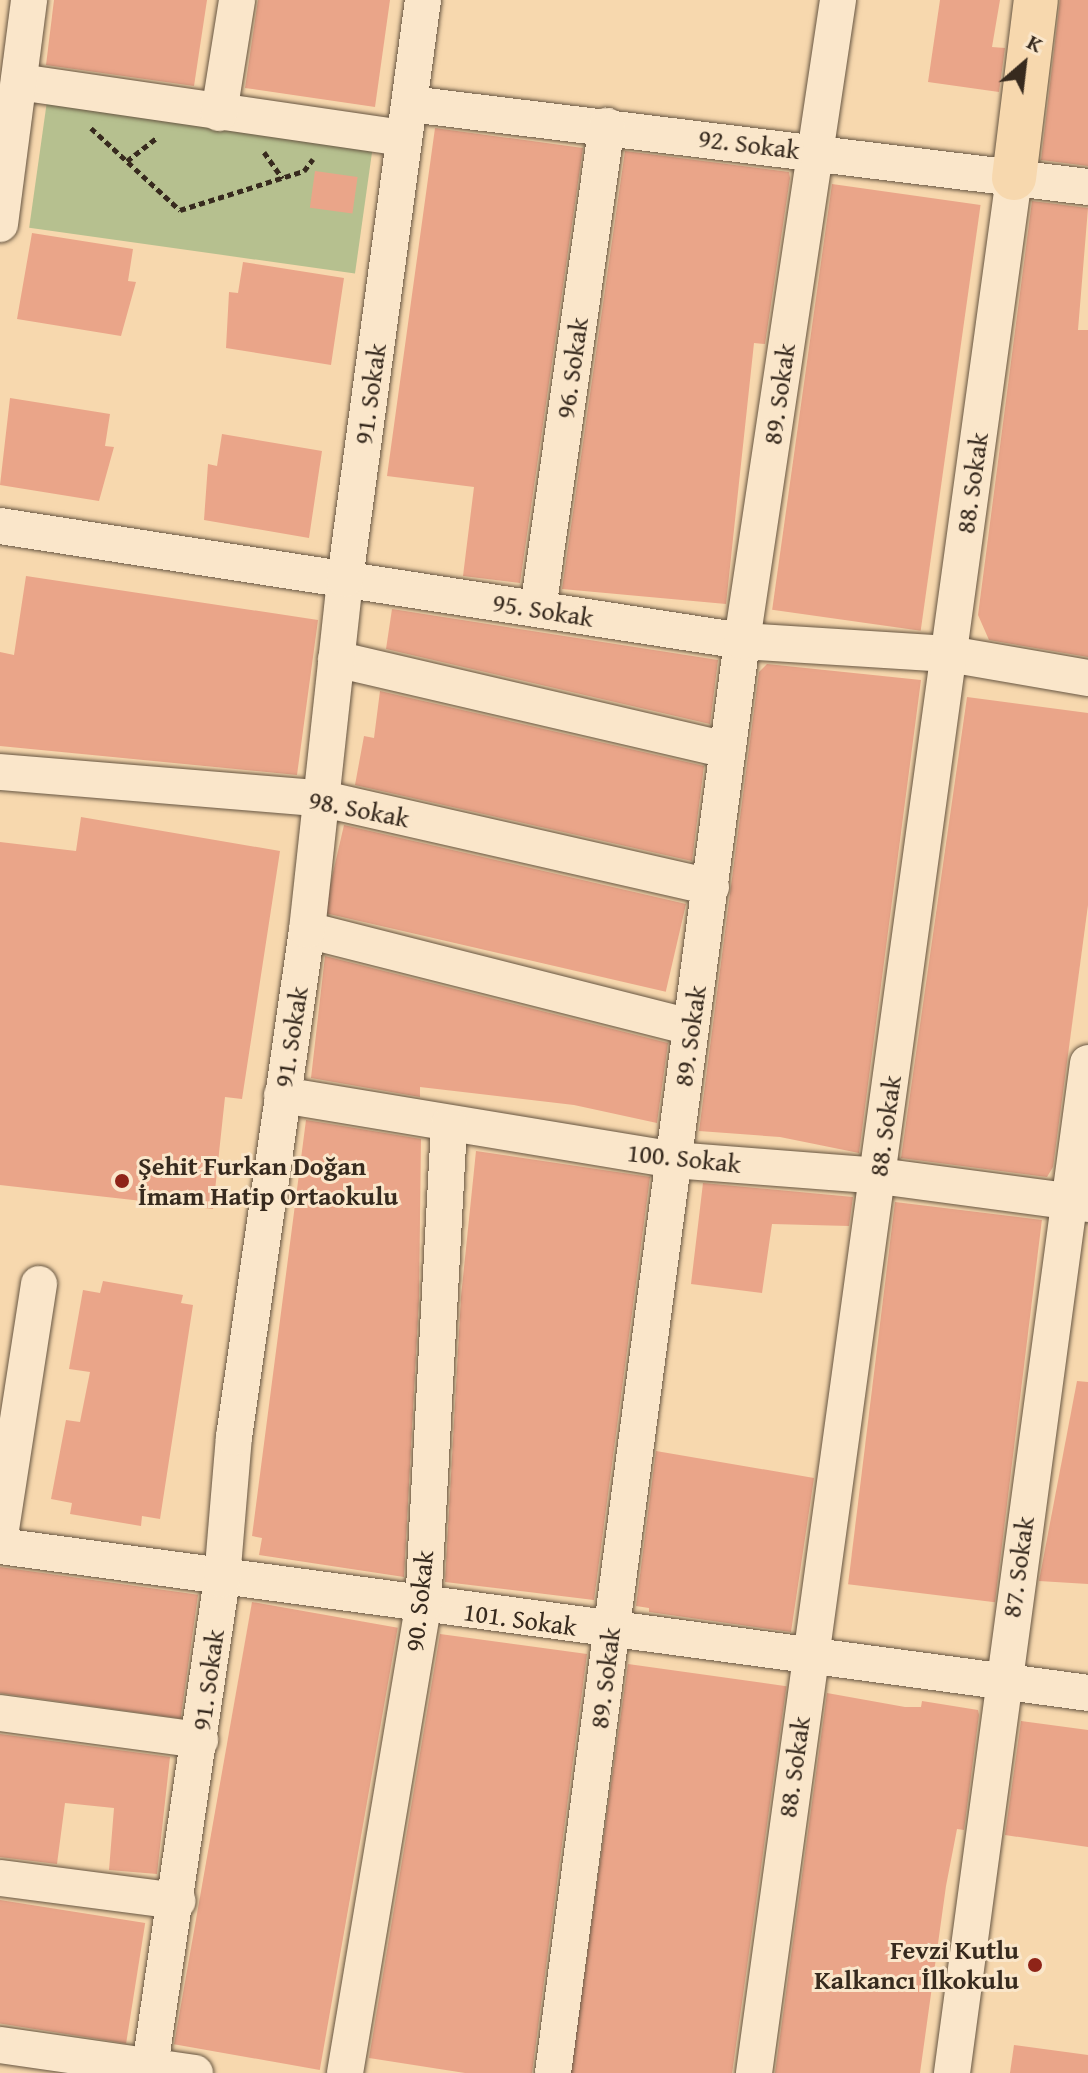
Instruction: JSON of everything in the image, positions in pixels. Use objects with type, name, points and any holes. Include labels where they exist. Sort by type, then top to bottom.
[{"type":"main road","points":[[1014,178],[1036,0]]},
{"type":"street","points":[[0,224],[22,73],[29,0]]},
{"type":"street","points":[[219,113],[237,0]]},
{"type":"street","name":"91. Sokak","points":[[149,2070],[178,1901],[222,1579],[234,1437],[307,930],[345,579],[423,0]]},
{"type":"street","name":"89. Sokak","points":[[553,2073],[742,641],[838,0]]},
{"type":"street","name":"92. Sokak","points":[[22,73],[219,113],[334,128],[407,121],[607,126],[1088,187]]},
{"type":"street","name":"96. Sokak","points":[[538,609],[607,126]]},
{"type":"street","name":"88. Sokak","points":[[754,2073],[1014,178]]},
{"type":"street","name":"95. Sokak","points":[[0,526],[742,641],[949,654],[1088,678]]},
{"type":"street","points":[[336,659],[728,750]]},
{"type":"street","name":"98. Sokak","points":[[0,772],[319,798],[711,887]]},
{"type":"street","points":[[307,930],[691,1027]]},
{"type":"street","name":"87. Sokak","points":[[952,2073],[1002,1681],[1078,1202],[1088,1063]]},
{"type":"street","name":"100. Sokak","points":[[282,1095],[673,1160],[879,1176],[1078,1202]]},
{"type":"street","name":"90. Sokak","points":[[345,2073],[423,1606],[449,1125]]},
{"type":"street","points":[[0,1536],[39,1284]]},
{"type":"street","name":"101. Sokak","points":[[0,1546],[611,1632],[1088,1693]]},
{"type":"street","points":[[0,1713],[200,1740]]},
{"type":"street","points":[[0,1878],[178,1901]]},
{"type":"street","points":[[0,2045],[149,2070],[195,2073]]},
{"type":"path","points":[[22,73],[180,210],[304,171],[334,128]]},
{"type":"green space","points":[[47,101],[373,147],[355,274],[29,228]]},
{"type":"building","points":[[54,0],[207,0],[194,86],[46,65]]},
{"type":"building","points":[[258,0],[390,0],[375,107],[245,88]]},
{"type":"building","points":[[940,0],[1000,0],[992,47],[1005,48],[999,92],[928,82]]},
{"type":"building","points":[[1060,0],[1088,0],[1088,166],[1041,160]]},
{"type":"building","points":[[435,128],[583,148],[520,583],[463,576],[474,487],[387,476]]},
{"type":"building","points":[[625,151],[789,172],[765,344],[754,343],[726,604],[562,589]]},
{"type":"building","points":[[315,171],[358,177],[352,214],[310,208]]},
{"type":"building","points":[[832,184],[981,205],[921,631],[772,610]]},
{"type":"building","points":[[1032,201],[1088,208],[1078,330],[1088,330],[1088,657],[989,640],[978,615]]},
{"type":"building","points":[[32,233],[133,249],[128,281],[136,282],[121,336],[17,319]]},
{"type":"building","points":[[243,262],[344,278],[331,365],[226,348],[229,292],[238,293]]},
{"type":"building","points":[[10,398],[110,414],[105,446],[114,447],[99,501],[0,485]]},
{"type":"building","points":[[222,434],[322,451],[309,538],[204,520],[208,464],[217,466]]},
{"type":"building","points":[[26,576],[318,620],[297,775],[0,746],[0,652],[14,655]]},
{"type":"building","points":[[392,609],[718,660],[710,724],[386,649]]},
{"type":"building","points":[[767,664],[921,680],[859,1153],[780,1137],[699,1131],[759,672]]},
{"type":"building","points":[[380,691],[704,766],[692,861],[355,785],[364,736],[374,738]]},
{"type":"building","points":[[967,697],[1088,713],[1088,905],[1053,1167],[1047,1177],[901,1158]]},
{"type":"building","points":[[81,817],[280,851],[242,1099],[225,1097],[213,1209],[0,1185],[0,842],[76,851]]},
{"type":"building","points":[[344,825],[686,904],[666,992],[324,913]]},
{"type":"building","points":[[325,956],[668,1043],[657,1123],[574,1105],[420,1087],[420,1097],[311,1078]]},
{"type":"building","points":[[306,1120],[421,1139],[419,1298],[404,1577],[259,1555],[262,1538],[252,1536]]},
{"type":"building","points":[[476,1151],[650,1177],[594,1600],[445,1582],[461,1297]]},
{"type":"building","points":[[703,1183],[853,1197],[849,1226],[772,1224],[762,1293],[691,1284]]},
{"type":"building","points":[[895,1202],[1042,1220],[995,1602],[848,1584]]},
{"type":"building","points":[[103,1281],[183,1295],[181,1303],[193,1305],[160,1519],[142,1516],[141,1526],[70,1514],[72,1503],[51,1499],[66,1420],[80,1422],[90,1372],[69,1369],[83,1290],[100,1293]]},
{"type":"building","points":[[1077,1381],[1088,1382],[1088,1584],[1039,1581]]},
{"type":"building","points":[[656,1451],[814,1478],[791,1632],[649,1612],[649,1608],[636,1606]]},
{"type":"building","points":[[0,1567],[198,1595],[181,1719],[0,1693]]},
{"type":"building","points":[[252,1602],[398,1628],[320,2070],[174,2044]]},
{"type":"building","points":[[440,1634],[587,1654],[532,2073],[465,2073],[369,2058]]},
{"type":"building","points":[[628,1664],[786,1686],[732,2073],[571,2073]]},
{"type":"building","points":[[827,1693],[905,1707],[921,1707],[922,1701],[978,1710],[964,1830],[957,1829],[946,1886],[920,2073],[775,2073]]},
{"type":"building","points":[[1021,1721],[1088,1730],[1088,1847],[1005,1835]]},
{"type":"building","points":[[0,1734],[170,1757],[157,1874],[109,1870],[114,1808],[65,1803],[57,1864],[0,1857]]},
{"type":"building","points":[[0,1900],[145,1923],[126,2043],[0,2024]]},
{"type":"building","points":[[1014,2045],[1088,2055],[1088,2073],[1010,2073]]},
{"type":"place","name":"Şehit Furkan Doğan İmam Hatip Ortaokulu","points":[[122,1181]]},
{"type":"place","name":"Fevzi Kutlu Kalkancı İlkokulu","points":[[1035,1965]]}]
